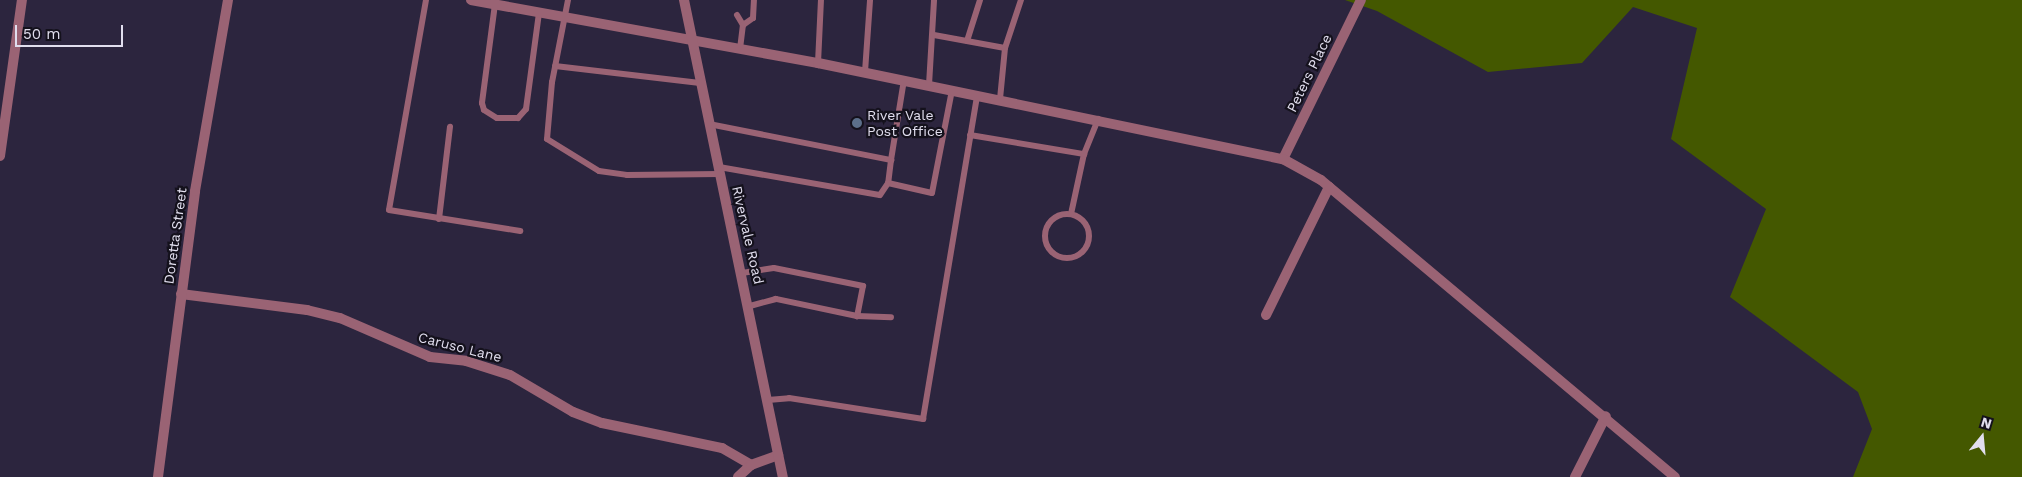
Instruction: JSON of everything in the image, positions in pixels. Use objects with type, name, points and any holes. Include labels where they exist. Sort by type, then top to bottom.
[{"type":"street","points":[[0,156],[22,0]]},
{"type":"street","name":"Doretta Street","points":[[158,477],[182,294],[228,0]]},
{"type":"street","points":[[472,0],[495,4],[525,5],[540,13],[565,18],[818,62],[1283,159],[1329,187],[1606,416],[1675,477]]},
{"type":"street","name":"Rivervale Road","points":[[684,0],[700,83],[750,306],[783,477]]},
{"type":"street","name":"Peters Place","points":[[1283,159],[1362,0]]},
{"type":"street","points":[[1266,315],[1329,187]]},
{"type":"street","name":"Caruso Lane","points":[[182,294],[308,310],[340,318],[430,357],[466,361],[510,375],[573,412],[602,423],[722,448],[751,465]]},
{"type":"street","points":[[1575,477],[1606,416]]},
{"type":"street","points":[[738,477],[751,465],[778,455]]},
{"type":"lane","points":[[426,0],[389,210],[520,231]]},
{"type":"lane","points":[[568,0],[545,132],[547,139],[583,164],[598,171],[627,175],[720,170],[880,195],[888,183],[904,80]]},
{"type":"lane","points":[[743,25],[753,18],[754,0]]},
{"type":"lane","points":[[818,62],[821,0]]},
{"type":"lane","points":[[865,72],[870,0]]},
{"type":"lane","points":[[929,85],[934,35],[934,0]]},
{"type":"lane","points":[[967,41],[980,0]]},
{"type":"lane","points":[[1000,99],[1005,48],[1021,0]]},
{"type":"lane","points":[[495,4],[482,103],[484,110],[497,118],[518,118],[526,109],[540,13]]},
{"type":"lane","points":[[737,15],[743,25],[740,49]]},
{"type":"lane","points":[[934,35],[1005,48]]},
{"type":"lane","points":[[555,66],[700,83]]},
{"type":"lane","points":[[888,183],[932,193],[952,90]]},
{"type":"lane","points":[[768,400],[789,398],[923,419],[977,94]]},
{"type":"lane","points":[[1071,214],[1084,154],[1098,119]]},
{"type":"lane","points":[[709,124],[891,160]]},
{"type":"lane","points":[[439,219],[450,126]]},
{"type":"lane","points":[[970,135],[1084,154]]},
{"type":"lane","points":[[1071,214],[1088,228],[1088,243],[1079,255],[1064,258],[1050,251],[1045,232],[1052,220],[1071,214]]},
{"type":"lane","points":[[742,273],[774,268],[863,286],[857,316]]},
{"type":"lane","points":[[750,306],[776,299],[857,316],[891,318]]},
{"type":"green space","points":[[1345,0],[2022,0],[2022,477],[1853,477],[1872,429],[1858,392],[1730,297],[1766,209],[1671,139],[1697,28],[1633,7],[1582,63],[1488,72],[1377,11]]},
{"type":"place","name":"River Vale Post Office","points":[[857,123]]}]
